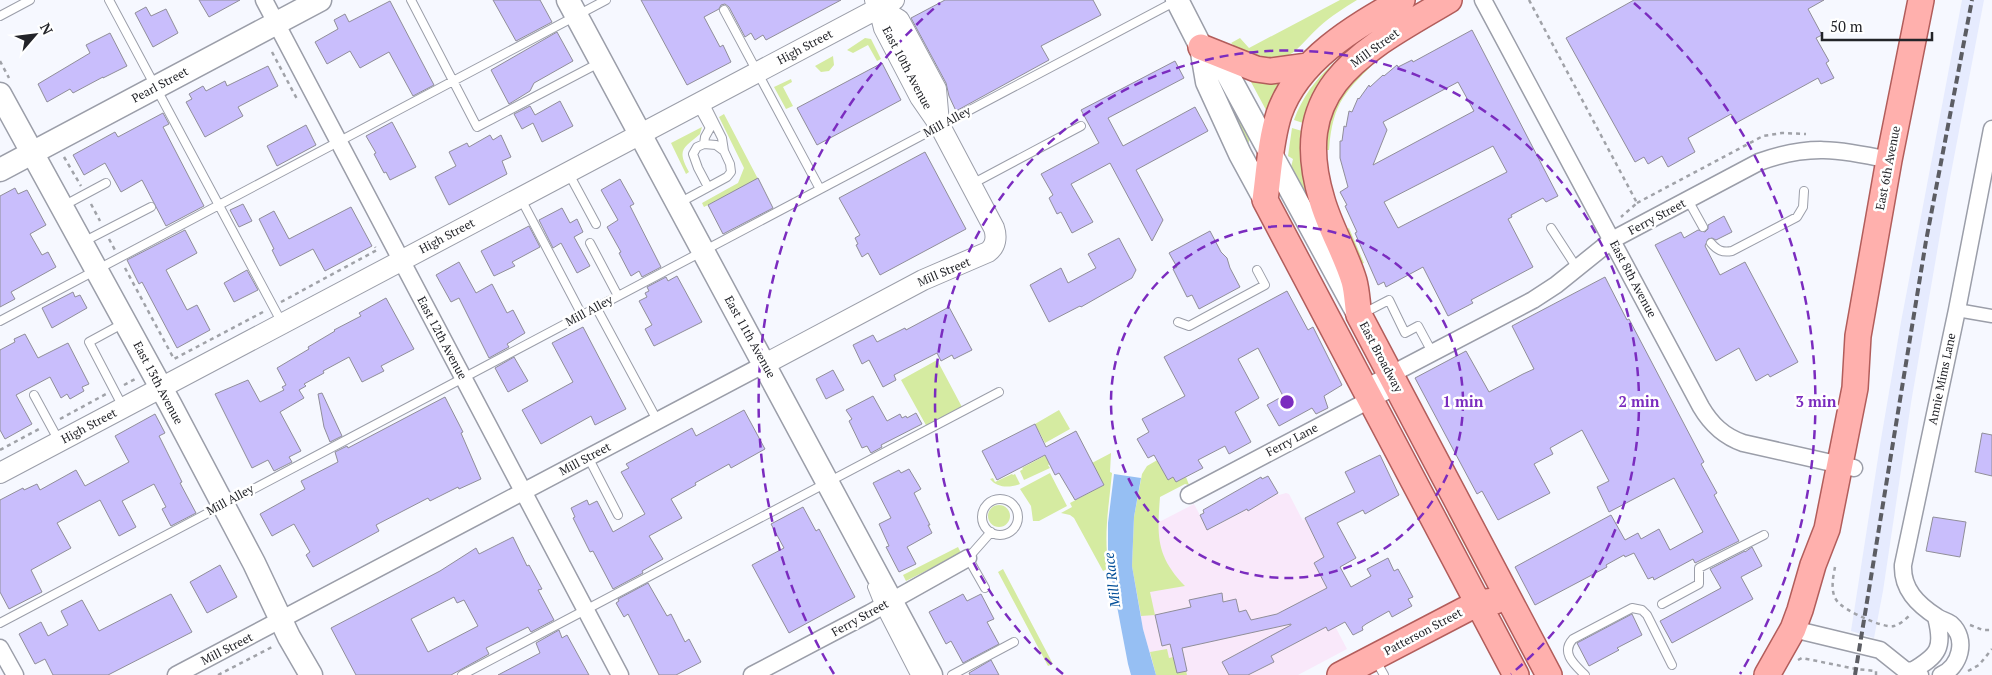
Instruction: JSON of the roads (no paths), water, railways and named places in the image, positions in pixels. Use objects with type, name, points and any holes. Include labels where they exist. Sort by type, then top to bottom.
[{"type":"main road","name":"Pearl Street","points":[[0,170],[320,0]]},
{"type":"main road","name":"East Broadway","points":[[1177,0],[1200,47],[1207,82],[1240,154],[1516,675]]},
{"type":"main road","name":"Mill Street","points":[[1265,200],[1271,152],[1280,113],[1292,88],[1308,66],[1349,33],[1402,0]]},
{"type":"main road","name":"Mill Street","points":[[1359,315],[1354,281],[1330,223],[1314,172],[1313,139],[1318,114],[1328,92],[1342,72],[1359,56],[1381,40],[1449,0]]},
{"type":"main road","name":"East 6th Avenue","points":[[1793,629],[1800,610],[1824,565],[1811,537],[1840,465],[1840,388],[1858,336],[1889,160],[1921,0]]},
{"type":"main road","name":"East 11th Avenue","points":[[572,8],[764,364],[886,604],[931,675]]},
{"type":"main road","points":[[1200,47],[1256,69],[1270,71],[1308,66]]},
{"type":"main road","name":"East Broadway","points":[[1200,47],[1227,73],[1271,152],[1549,675]]},
{"type":"main road","name":"East 13th Avenue","points":[[0,94],[161,388],[259,572],[280,620],[305,666],[312,675]]},
{"type":"main road","name":"Patterson Street","points":[[1340,675],[1379,666],[1478,603],[1510,600]]},
{"type":"main road","points":[[1767,675],[1793,629]]},
{"type":"street","name":"East 12th Avenue","points":[[264,0],[620,675]]},
{"type":"street","name":"East 8th Avenue","points":[[1483,0],[1696,398],[1712,424],[1732,439],[1743,443],[1840,465]]},
{"type":"street","name":"East 10th Avenue","points":[[883,3],[884,28],[920,97],[940,126],[970,185],[994,243]]},
{"type":"street","name":"High Street","points":[[0,473],[757,72],[883,3]]},
{"type":"street","name":"Annie Mims Lane","points":[[1941,675],[1954,664],[1959,656],[1961,645],[1957,633],[1951,624],[1936,617],[1910,594],[1902,575],[1992,130]]},
{"type":"street","name":"Ferry Street","points":[[1393,380],[1432,352],[1533,300],[1612,240],[1759,162],[1778,155],[1798,151],[1840,150],[1889,160]]},
{"type":"street","name":"Mill Street","points":[[176,675],[923,280],[973,259],[994,243]]},
{"type":"street","points":[[1957,310],[1992,316]]},
{"type":"street","name":"Ferry Lane","points":[[1189,495],[1393,380]]},
{"type":"street","name":"Ferry Street","points":[[752,675],[968,558]]},
{"type":"street","points":[[1793,629],[1880,650],[1910,673],[1934,657],[1939,647],[1940,630],[1936,617]]},
{"type":"street","points":[[0,648],[14,675]]},
{"type":"lane","points":[[0,16],[30,0]]},
{"type":"lane","points":[[109,0],[282,323]]},
{"type":"lane","points":[[411,0],[477,127],[601,62]]},
{"type":"lane","points":[[0,321],[453,81],[572,8],[606,0]]},
{"type":"lane","name":"Mill Alley","points":[[0,623],[1177,0]]},
{"type":"lane","points":[[724,10],[820,189]]},
{"type":"lane","points":[[700,102],[710,128],[704,137],[704,144]]},
{"type":"lane","points":[[677,204],[727,178],[731,172],[722,138],[700,102]]},
{"type":"lane","points":[[970,185],[1081,126]]},
{"type":"lane","points":[[708,187],[693,154],[697,147],[704,144],[716,145],[724,151]]},
{"type":"lane","points":[[568,172],[596,224]]},
{"type":"lane","points":[[62,206],[106,183]]},
{"type":"lane","points":[[1711,243],[1716,249],[1725,253],[1732,251],[1797,217],[1803,207],[1804,190]]},
{"type":"lane","points":[[520,197],[582,315]]},
{"type":"lane","points":[[1688,200],[1703,228]]},
{"type":"lane","points":[[82,242],[151,207]]},
{"type":"lane","points":[[1551,228],[1576,268]]},
{"type":"lane","points":[[590,243],[618,296]]},
{"type":"lane","points":[[1178,322],[1189,326],[1265,285],[1257,270]]},
{"type":"lane","points":[[1359,315],[1389,300],[1405,334],[1418,326],[1432,352]]},
{"type":"lane","points":[[596,308],[657,420]]},
{"type":"lane","points":[[123,408],[89,342],[125,322]]},
{"type":"lane","points":[[462,675],[999,392]]},
{"type":"lane","points":[[34,395],[60,441]]},
{"type":"lane","points":[[588,457],[618,515]]},
{"type":"lane","points":[[998,498],[1010,501],[1018,511],[1017,523],[1014,529],[1004,535],[991,532],[982,519],[984,508],[992,500],[998,498]]},
{"type":"lane","points":[[985,588],[968,558],[991,532]]},
{"type":"lane","points":[[1662,604],[1699,584],[1699,568],[1764,535]]},
{"type":"lane","points":[[886,604],[915,675]]},
{"type":"lane","points":[[1585,675],[1577,669],[1569,657],[1569,643],[1573,639],[1632,608],[1642,610],[1647,615],[1672,665]]},
{"type":"lane","points":[[952,675],[1014,642]]},
{"type":"water","name":"Mill Race","points":[[1114,474],[1141,478],[1134,517],[1132,566],[1143,629],[1156,675],[1131,675],[1128,664],[1108,559],[1108,523]]},
{"type":"railway","points":[[1855,675],[1926,241],[1972,0]]}]
